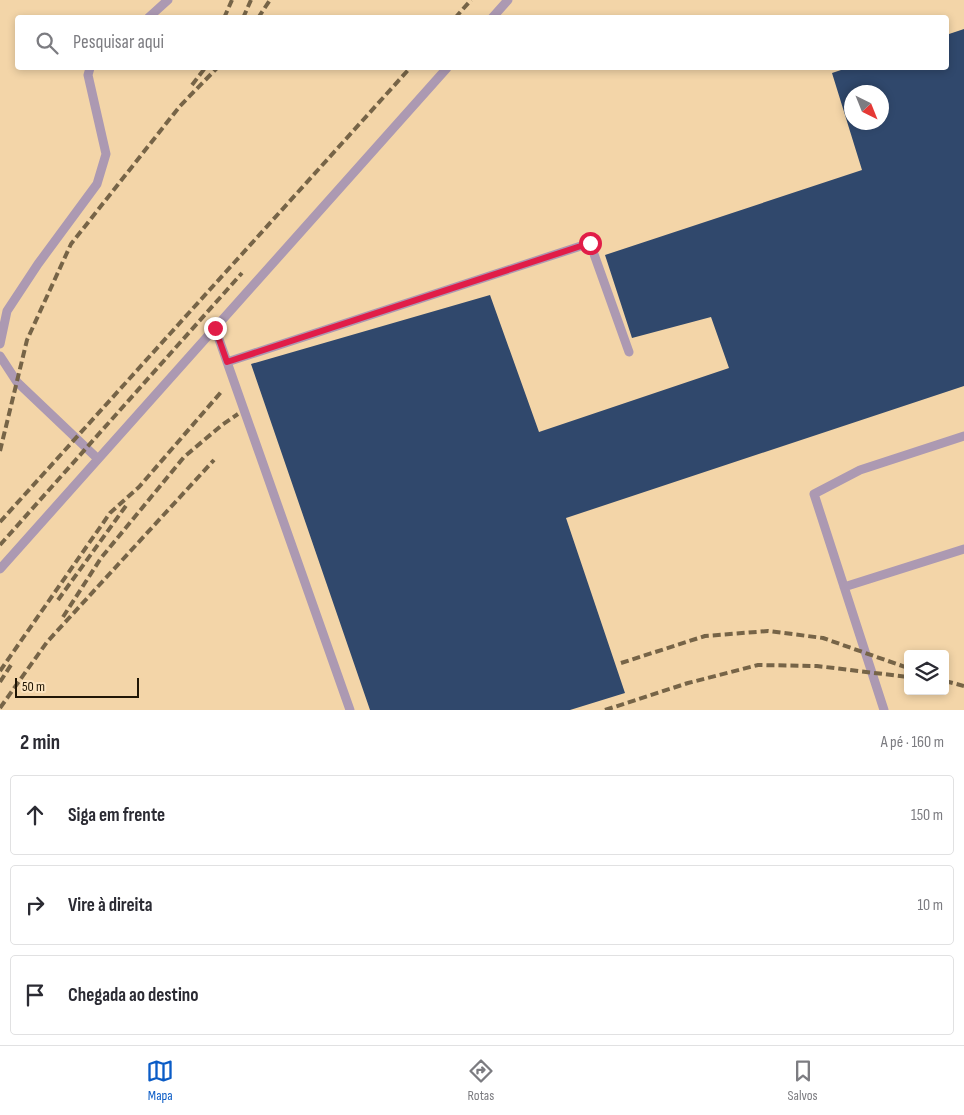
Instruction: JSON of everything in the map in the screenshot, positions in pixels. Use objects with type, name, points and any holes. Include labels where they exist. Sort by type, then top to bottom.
[{"type":"lane","points":[[151,15],[168,0]]},
{"type":"lane","points":[[495,15],[508,0]]},
{"type":"lane","points":[[0,344],[7,311],[38,264],[97,184],[106,154],[88,76],[90,70]]},
{"type":"lane","points":[[0,569],[445,70]]},
{"type":"lane","points":[[227,362],[590,243],[630,352]]},
{"type":"lane","points":[[215,328],[350,710]]},
{"type":"lane","points":[[0,356],[17,382],[98,459]]},
{"type":"lane","points":[[884,710],[814,494],[860,470],[964,436]]},
{"type":"lane","points":[[844,587],[964,549]]},
{"type":"building","points":[[964,29],[964,386],[566,518],[625,693],[570,710],[370,710],[251,364],[490,295],[539,432],[729,368],[711,317],[632,338],[605,255],[862,170],[850,130],[889,130],[889,85],[844,85],[844,112],[832,73],[841,70],[949,70],[949,34]]},
{"type":"railway","points":[[225,15],[232,0]]},
{"type":"railway","points":[[244,15],[251,0]]},
{"type":"railway","points":[[260,15],[270,0]]},
{"type":"railway","points":[[458,15],[471,0]]},
{"type":"railway","points":[[192,85],[203,70]]},
{"type":"railway","points":[[0,451],[27,340],[71,244],[180,106],[215,70]]},
{"type":"railway","points":[[0,522],[408,70]]},
{"type":"railway","points":[[0,545],[242,273]]},
{"type":"railway","points":[[0,671],[110,513],[139,487],[222,391]]},
{"type":"railway","points":[[63,617],[101,558],[184,457],[238,414]]},
{"type":"railway","points":[[0,708],[47,642],[214,460]]},
{"type":"railway","points":[[58,600],[128,503]]},
{"type":"railway","points":[[621,663],[705,636],[768,631],[823,638],[904,667]]},
{"type":"railway","points":[[0,682],[11,665]]},
{"type":"railway","points":[[605,710],[688,683],[758,665],[817,666],[904,677]]},
{"type":"railway","points":[[949,682],[964,686]]},
{"type":"route","points":[[215,328],[227,362],[590,243]]}]
